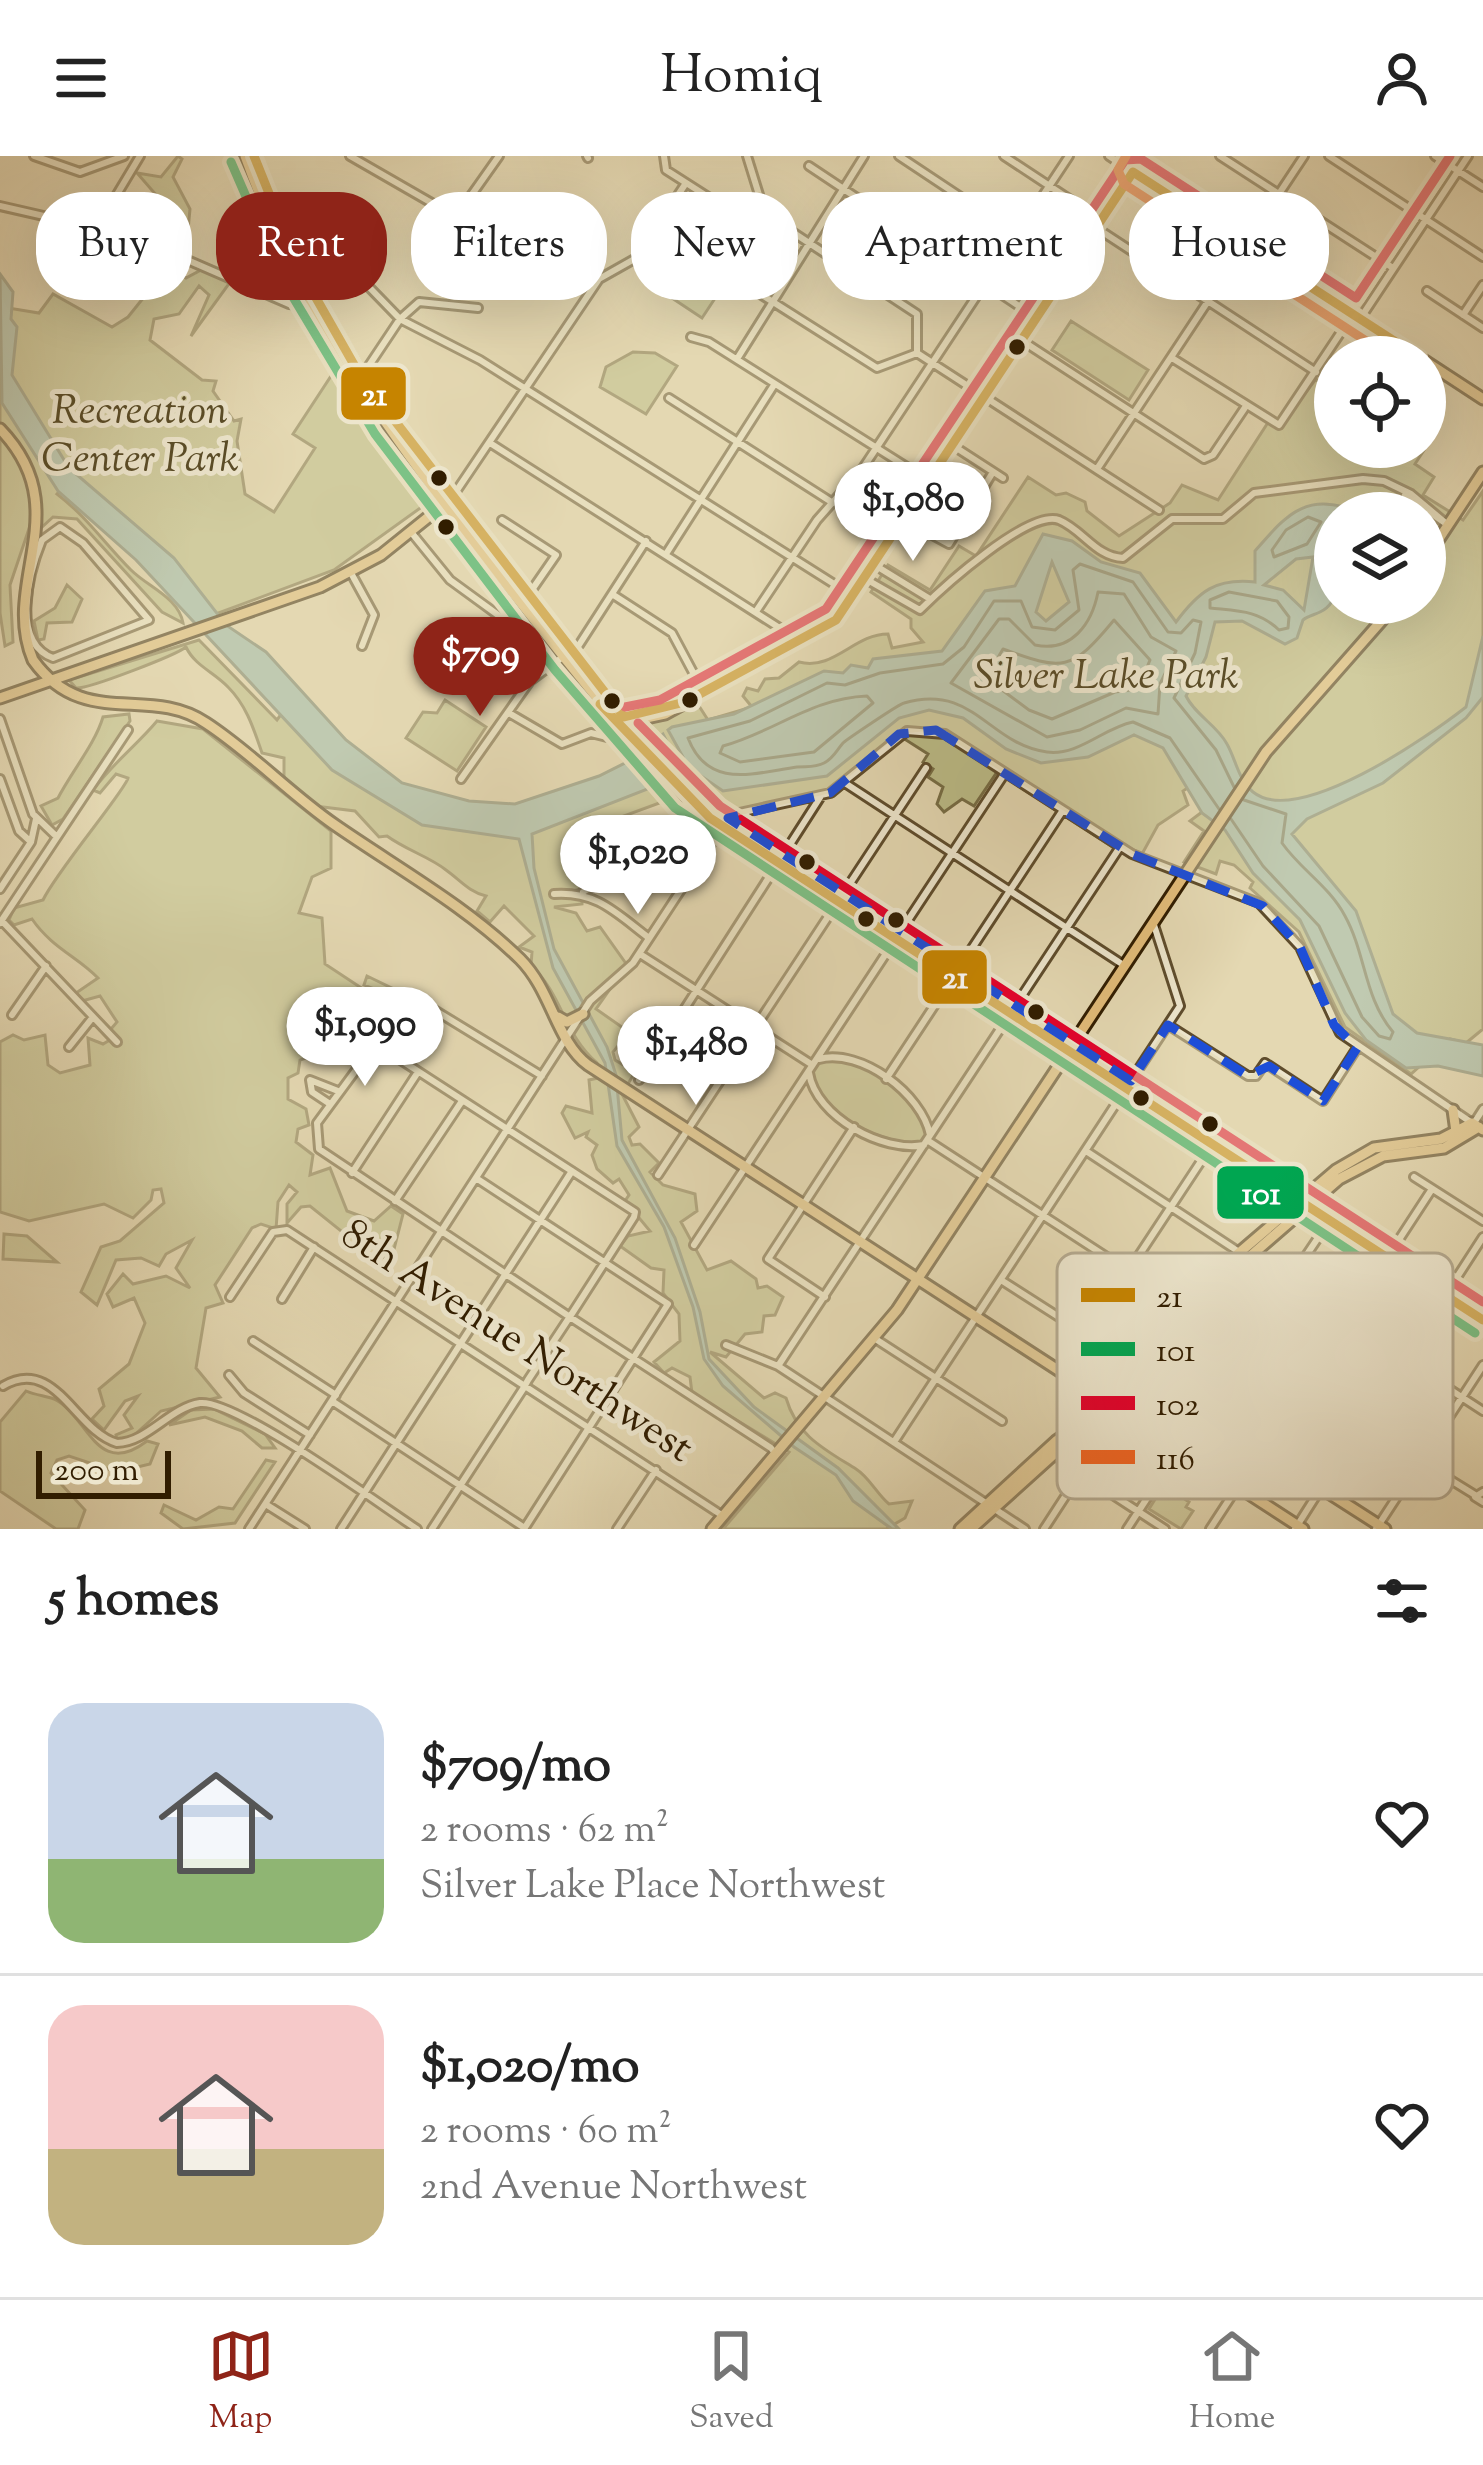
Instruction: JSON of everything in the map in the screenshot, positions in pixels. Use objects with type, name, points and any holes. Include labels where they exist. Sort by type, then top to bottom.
[{"type":"main road","points":[[249,156],[264,192]]},
{"type":"main road","points":[[1105,214],[1144,156]]},
{"type":"main road","points":[[1133,172],[1164,192]]},
{"type":"main road","points":[[1329,298],[1387,336]]},
{"type":"main road","points":[[310,300],[359,381],[567,655],[710,818],[725,822]]},
{"type":"main road","points":[[622,723],[650,718],[704,693],[832,623],[1048,300]]},
{"type":"main road","points":[[1446,375],[1483,399]]},
{"type":"main road","points":[[0,429],[24,460],[34,500],[14,589],[16,622],[30,656],[52,681],[89,702],[167,708],[201,719],[321,815],[486,929],[538,979],[573,1052],[596,1070],[1057,1369]]},
{"type":"main road","points":[[1446,528],[1483,472]]},
{"type":"main road","points":[[0,698],[351,573],[448,502]]},
{"type":"main road","points":[[712,1529],[919,1280],[1248,778],[1293,717],[1377,624]]},
{"type":"main road","points":[[622,723],[685,702]]},
{"type":"main road","points":[[640,741],[650,718]]},
{"type":"main road","points":[[677,783],[784,861],[1388,1253]]},
{"type":"main road","points":[[558,1017],[570,1022],[580,1018]]},
{"type":"main road","points":[[1453,1110],[1456,1132]]},
{"type":"main road","points":[[1244,1253],[1369,1150],[1433,1141],[1477,1126]]},
{"type":"main road","points":[[1244,1253],[1283,1214],[1370,1161],[1435,1151],[1477,1126]]},
{"type":"main road","points":[[1215,1140],[1284,1190],[1388,1253]]},
{"type":"main road","points":[[1283,1214],[1284,1190]]},
{"type":"main road","points":[[1453,1295],[1483,1310]]},
{"type":"main road","points":[[1453,1296],[1483,1320]]},
{"type":"main road","points":[[960,1529],[1057,1446]]},
{"type":"main road","points":[[971,1529],[988,1504],[1057,1451]]},
{"type":"main road","points":[[1256,1499],[1298,1528]]},
{"type":"main road","points":[[1338,1499],[1380,1528]]},
{"type":"street","points":[[34,156],[80,172],[124,156]]},
{"type":"street","points":[[118,192],[140,156]]},
{"type":"street","points":[[350,156],[456,217],[500,156]]},
{"type":"street","points":[[664,156],[666,170],[700,192]]},
{"type":"street","points":[[748,156],[759,192]]},
{"type":"street","points":[[737,359],[865,156]]},
{"type":"street","points":[[899,156],[953,192]]},
{"type":"street","points":[[1004,156],[1057,192]]},
{"type":"street","points":[[1045,192],[1069,156]]},
{"type":"street","points":[[1109,156],[1133,172]]},
{"type":"street","points":[[1220,156],[1276,192]]},
{"type":"street","points":[[1280,192],[1304,156]]},
{"type":"street","points":[[1329,156],[1483,257]]},
{"type":"street","points":[[1435,156],[1483,187]]},
{"type":"street","points":[[1342,336],[1468,156]]},
{"type":"street","points":[[808,166],[847,192]]},
{"type":"street","points":[[448,502],[598,279],[670,233],[681,214],[678,195],[686,183]]},
{"type":"street","points":[[0,206],[36,214]]},
{"type":"street","points":[[1329,226],[1394,268]]},
{"type":"street","points":[[1105,229],[1314,371]]},
{"type":"street","points":[[798,236],[917,314],[917,353]]},
{"type":"street","points":[[192,260],[290,304],[313,305]]},
{"type":"street","points":[[1463,315],[1483,285]]},
{"type":"street","points":[[1427,291],[1483,328]]},
{"type":"street","points":[[381,300],[400,320],[525,389],[853,596]]},
{"type":"street","points":[[359,381],[400,320],[424,300],[478,308]]},
{"type":"street","points":[[768,300],[877,368],[917,353]]},
{"type":"street","points":[[757,610],[876,448],[974,300]]},
{"type":"street","points":[[1010,300],[1036,317]]},
{"type":"street","points":[[1097,469],[1209,301]]},
{"type":"street","points":[[691,337],[737,359],[928,481]]},
{"type":"street","points":[[1022,340],[1208,459],[1246,406]]},
{"type":"street","points":[[917,353],[1159,510]]},
{"type":"street","points":[[1171,358],[1279,425],[1314,375]]},
{"type":"street","points":[[666,554],[775,383]]},
{"type":"street","points":[[669,398],[833,503]]},
{"type":"street","points":[[489,442],[800,641]]},
{"type":"street","points":[[952,445],[1003,478]]},
{"type":"street","points":[[903,519],[949,544],[992,472]]},
{"type":"street","points":[[864,578],[917,610],[953,575],[1034,520],[1057,519],[1119,558],[1132,554],[1167,521],[1226,518],[1260,492],[1370,479],[1403,492],[1448,525]]},
{"type":"street","points":[[502,520],[556,555],[524,600]]},
{"type":"street","points":[[60,527],[74,534],[149,620],[65,656],[44,655],[29,628],[27,604],[30,575],[46,533],[60,527]]},
{"type":"street","points":[[411,532],[450,580],[513,626],[508,677],[522,692]]},
{"type":"street","points":[[530,681],[567,655],[646,541]]},
{"type":"street","points":[[873,564],[930,599]]},
{"type":"street","points":[[351,573],[374,615],[362,646]]},
{"type":"street","points":[[612,594],[672,633],[704,693]]},
{"type":"street","points":[[460,778],[530,681],[567,655]]},
{"type":"street","points":[[508,713],[558,743],[591,734],[611,738],[622,723]]},
{"type":"street","points":[[0,719],[3,740],[36,819],[57,837]]},
{"type":"street","points":[[249,1529],[590,1001],[640,954],[725,822],[739,810],[821,796],[845,783],[895,737],[916,728],[945,734],[1120,847],[1243,894],[1277,918],[1306,957],[1334,1025],[1357,1048],[1477,1126],[1483,1109]]},
{"type":"street","points":[[117,1042],[1,919],[128,730]]},
{"type":"street","points":[[658,1175],[926,767]]},
{"type":"street","points":[[694,1244],[1005,772]]},
{"type":"street","points":[[19,774],[0,780],[22,835],[31,842]]},
{"type":"street","points":[[845,783],[1125,966]]},
{"type":"street","points":[[639,1080],[784,861],[821,796]]},
{"type":"street","points":[[10,806],[27,798]]},
{"type":"street","points":[[886,1079],[1063,810]]},
{"type":"street","points":[[554,894],[583,892],[710,818]]},
{"type":"street","points":[[0,889],[31,842],[36,819]]},
{"type":"street","points":[[778,1366],[1120,847]]},
{"type":"street","points":[[15,866],[32,876]]},
{"type":"street","points":[[583,892],[623,914],[650,938]]},
{"type":"street","points":[[895,1442],[1180,1006],[1154,922]]},
{"type":"street","points":[[640,954],[812,1065],[837,1058],[886,1079],[916,1103],[927,1140],[1101,1253]]},
{"type":"street","points":[[12,1015],[46,966]]},
{"type":"street","points":[[405,1027],[423,1003],[542,1076]]},
{"type":"street","points":[[69,1047],[93,1017]]},
{"type":"street","points":[[1168,1024],[1248,1076],[1256,1076],[1264,1063],[1323,1100],[1357,1048]]},
{"type":"street","points":[[432,1529],[461,1485],[526,1384],[570,1317],[605,1263],[635,1211],[393,1054],[370,1051],[338,1090],[314,1134],[319,1149],[570,1317],[777,1451]]},
{"type":"street","points":[[812,1065],[812,1087],[854,1127],[896,1146],[927,1140]]},
{"type":"street","points":[[352,1172],[418,1072]]},
{"type":"street","points":[[330,1104],[312,1092],[310,1080],[338,1090]]},
{"type":"street","points":[[395,1201],[462,1101]]},
{"type":"street","points":[[825,1297],[768,1259],[854,1127]]},
{"type":"street","points":[[1141,1253],[1215,1140]]},
{"type":"street","points":[[1086,1151],[1241,1253]]},
{"type":"street","points":[[341,1529],[572,1171]]},
{"type":"street","points":[[1414,1177],[1483,1221]]},
{"type":"street","points":[[253,1341],[525,1529],[668,1304],[476,1178]]},
{"type":"street","points":[[1391,1253],[1432,1189]]},
{"type":"street","points":[[1308,1253],[1330,1220]]},
{"type":"street","name":"8th Avenue Northwest","points":[[230,1297],[272,1232],[286,1231],[723,1516]]},
{"type":"street","points":[[1453,1284],[1483,1238]]},
{"type":"street","points":[[282,1299],[314,1247]]},
{"type":"street","points":[[1001,1280],[1057,1316]]},
{"type":"street","points":[[873,1337],[1002,1421]]},
{"type":"street","points":[[726,1345],[778,1366],[1025,1529]]},
{"type":"street","points":[[1453,1411],[1483,1365]]},
{"type":"street","points":[[229,1375],[244,1393],[310,1435]]},
{"type":"street","points":[[4,1385],[20,1377],[44,1382],[92,1430],[116,1443],[136,1438],[189,1406],[227,1407],[417,1529]]},
{"type":"street","points":[[1453,1391],[1483,1411]]},
{"type":"street","points":[[617,1529],[656,1470]]},
{"type":"street","points":[[1479,1493],[1483,1502]]},
{"type":"street","points":[[1045,1529],[1064,1499]]},
{"type":"street","points":[[1120,1499],[1165,1529]]},
{"type":"street","points":[[1127,1529],[1146,1499]]},
{"type":"street","points":[[1210,1529],[1230,1499]]},
{"type":"street","points":[[1298,1528],[1315,1499]]},
{"type":"street","points":[[1380,1528],[1397,1499]]},
{"type":"street","points":[[266,1504],[304,1529]]},
{"type":"highlighted area","points":[[936,730],[1132,854],[1263,906],[1300,947],[1334,1025],[1357,1048],[1323,1101],[1269,1066],[1248,1076],[1168,1025],[1131,1081],[728,818],[830,793],[899,734]]},
{"type":"green space","points":[[178,156],[182,159],[173,177],[181,192],[154,192],[137,173],[161,177]]},
{"type":"green space","name":"Recreation Center Park","points":[[203,269],[216,275],[217,300],[191,336],[209,295],[199,286],[192,296],[192,275]]},
{"type":"green space","name":"Recreation Center Park","points":[[0,299],[2,307],[39,313],[49,300],[64,300],[112,327],[142,300],[189,300],[179,314],[154,319],[150,340],[202,380],[216,381],[213,391],[234,421],[241,419],[237,441],[245,494],[274,512],[315,448],[293,434],[335,370],[430,501],[334,570],[205,618],[67,483],[57,494],[131,570],[169,600],[183,623],[162,612],[77,519],[53,517],[42,527],[36,508],[10,585],[13,642],[5,646],[0,613]]},
{"type":"green space","points":[[675,300],[714,300],[702,318]]},
{"type":"green space","points":[[1071,321],[1148,370],[1129,400],[1052,350]]},
{"type":"green space","points":[[633,352],[655,353],[677,366],[646,414],[600,387],[606,367]]},
{"type":"green space","name":"Silver Lake Park","points":[[1314,382],[1314,468],[1421,468],[1434,477],[1425,492],[1314,492],[1314,624],[1446,624],[1446,509],[1463,520],[1483,491],[1483,1029],[1466,1043],[1450,1039],[1411,1074],[1345,1027],[1299,932],[1250,888],[1253,882],[1234,865],[1220,861],[1216,874],[1184,862],[1204,831],[1190,821],[1202,812],[1189,787],[1183,791],[1188,805],[1158,825],[1142,854],[1118,842],[1114,848],[997,772],[974,806],[962,799],[944,812],[937,804],[943,787],[928,777],[933,769],[923,762],[928,754],[903,738],[834,796],[737,816],[683,778],[644,735],[650,724],[697,703],[708,720],[752,707],[743,696],[747,688],[758,691],[765,679],[779,678],[799,662],[823,661],[876,636],[888,634],[892,648],[923,642],[911,628],[911,619],[871,592],[888,565],[930,590],[959,546],[976,556],[1028,477],[1056,495],[1066,493],[1085,502],[1087,511],[1119,536],[1170,503],[1182,485],[1218,500],[1269,421],[1281,424]]},
{"type":"green space","points":[[67,585],[82,599],[72,622],[47,623],[44,639],[38,640],[34,621],[55,608]]},
{"type":"green space","points":[[199,640],[277,720],[290,702],[387,789],[517,821],[649,767],[673,798],[610,821],[575,841],[590,860],[593,878],[584,888],[562,894],[582,898],[582,904],[554,907],[576,913],[587,931],[600,927],[627,965],[596,1009],[629,1032],[613,1052],[615,1060],[635,1072],[622,1094],[639,1127],[629,1137],[632,1145],[640,1144],[659,1163],[650,1172],[663,1185],[695,1194],[697,1211],[681,1222],[707,1270],[731,1261],[756,1279],[758,1288],[767,1286],[783,1297],[775,1315],[764,1316],[762,1332],[745,1334],[726,1357],[710,1352],[764,1398],[775,1393],[786,1398],[805,1432],[861,1472],[889,1504],[912,1501],[905,1518],[886,1529],[723,1529],[789,1452],[692,1393],[690,1377],[672,1368],[664,1373],[654,1362],[680,1341],[679,1314],[663,1293],[664,1270],[651,1268],[620,1246],[628,1236],[650,1231],[625,1201],[629,1195],[619,1179],[613,1183],[597,1169],[592,1155],[597,1145],[586,1137],[588,1132],[575,1138],[562,1113],[566,1106],[592,1113],[589,1080],[598,1078],[597,1063],[577,1040],[550,989],[531,965],[532,952],[519,947],[534,936],[504,906],[490,922],[477,911],[486,896],[433,861],[387,836],[379,837],[355,811],[315,806],[284,780],[284,758],[262,753],[235,694],[186,647],[97,683],[76,688],[69,680]]},
{"type":"green space","points":[[445,700],[486,727],[457,771],[406,738],[423,712],[437,713]]},
{"type":"green space","points":[[129,714],[130,721],[63,819],[52,825],[41,806],[58,798],[103,717]]},
{"type":"green space","points":[[157,721],[203,729],[331,831],[331,868],[312,877],[299,913],[322,918],[325,964],[372,995],[379,991],[364,985],[367,976],[402,993],[388,1008],[381,1031],[359,1033],[332,1058],[317,1054],[300,1060],[298,1073],[288,1078],[288,1099],[306,1109],[309,1125],[298,1129],[296,1142],[313,1155],[310,1175],[330,1168],[347,1211],[374,1221],[391,1206],[403,1214],[392,1257],[384,1258],[365,1238],[341,1231],[310,1206],[301,1207],[287,1223],[287,1204],[297,1192],[289,1185],[278,1202],[276,1229],[261,1224],[252,1228],[215,1285],[223,1303],[206,1308],[196,1368],[220,1397],[161,1411],[131,1438],[117,1440],[116,1435],[132,1428],[124,1415],[138,1396],[125,1401],[104,1430],[92,1419],[104,1406],[99,1389],[129,1364],[145,1323],[134,1298],[113,1307],[107,1294],[123,1274],[133,1284],[166,1276],[190,1288],[176,1268],[192,1240],[166,1254],[159,1266],[141,1258],[116,1260],[97,1305],[81,1292],[101,1247],[120,1241],[164,1203],[161,1189],[153,1190],[151,1200],[133,1218],[104,1204],[29,1221],[0,1212],[0,1042],[13,1035],[24,1040],[45,1035],[48,1065],[60,1073],[90,1065],[88,1038],[103,1044],[115,1037],[111,1029],[117,1022],[100,996],[82,1001],[76,993],[98,978],[32,919],[14,925],[9,920],[14,908],[43,900],[128,778],[116,774],[100,793],[93,790]]},
{"type":"green space","points":[[826,1057],[891,1080],[930,1135],[924,1145],[875,1134],[836,1111],[812,1086],[811,1064]]},
{"type":"green space","points":[[4,1234],[27,1236],[57,1262],[3,1259]]},
{"type":"green space","points":[[26,1391],[66,1407],[104,1449],[116,1453],[147,1441],[158,1444],[150,1464],[117,1472],[69,1456],[57,1460],[51,1473],[85,1510],[78,1529],[56,1529],[0,1491],[0,1422]]},
{"type":"green space","points":[[214,1409],[265,1434],[275,1448],[262,1448],[242,1431],[205,1417],[169,1425],[191,1410]]},
{"type":"green space","points":[[266,1460],[275,1462],[235,1523],[183,1529],[161,1513],[164,1505],[196,1520],[219,1507],[233,1509]]},
{"type":"green space","points":[[1155,1499],[1185,1499],[1193,1511],[1181,1529],[1149,1509]]},
{"type":"water","points":[[0,274],[13,292],[11,319],[17,327],[12,375],[69,468],[174,558],[226,625],[266,652],[346,740],[402,783],[469,801],[515,804],[599,776],[633,759],[663,734],[677,761],[683,757],[668,730],[672,727],[734,714],[824,671],[843,673],[851,665],[868,668],[873,659],[942,651],[985,591],[1015,586],[1043,534],[1072,541],[1101,562],[1140,573],[1176,622],[1210,589],[1229,582],[1255,582],[1255,551],[1289,516],[1314,505],[1314,615],[1303,620],[1297,638],[1285,644],[1242,621],[1215,622],[1206,657],[1186,696],[1223,737],[1253,792],[1274,800],[1300,798],[1362,774],[1466,707],[1483,636],[1483,697],[1466,718],[1383,783],[1307,819],[1292,834],[1356,911],[1393,1014],[1417,1033],[1483,1045],[1483,1076],[1438,1066],[1406,1068],[1366,1040],[1345,1013],[1300,920],[1253,873],[1225,830],[1202,813],[1163,748],[1134,735],[1088,757],[1041,763],[1006,749],[963,718],[929,710],[899,718],[827,776],[723,791],[688,767],[663,783],[532,834],[534,868],[554,949],[607,1047],[616,1075],[622,1140],[675,1238],[700,1312],[709,1359],[754,1407],[838,1468],[899,1529],[892,1529],[853,1501],[836,1475],[794,1447],[723,1386],[704,1359],[693,1307],[664,1227],[617,1146],[605,1063],[553,968],[519,839],[422,825],[332,770],[136,560],[58,491],[2,403]],"holes":[[[1313,557],[1304,610],[1283,590],[1264,585],[1296,559]],[[1052,562],[1069,602],[1046,621],[1036,612]]]},
{"type":"transit line","name":"21","points":[[254,156],[299,268],[361,377],[624,717],[685,702],[836,620],[1133,172],[1387,336]]},
{"type":"transit line","name":"116","points":[[1126,156],[1118,170],[1124,184],[1359,336]]},
{"type":"transit line","name":"102","points":[[625,707],[660,700],[826,609],[1125,160],[1141,159],[1356,298],[1450,156]]},
{"type":"transit line","name":"101","points":[[231,162],[281,277],[375,434],[555,670],[675,808],[1353,1253]]},
{"type":"transit line","name":"21","points":[[600,704],[710,818],[1380,1253]]},
{"type":"transit line","name":"102","points":[[638,723],[720,806],[1408,1253]]},
{"type":"transit line","name":"102","points":[[1453,1282],[1483,1302]]},
{"type":"transit line","name":"21","points":[[1453,1301],[1483,1320]]},
{"type":"transit line","name":"101","points":[[1453,1319],[1475,1333]]}]
